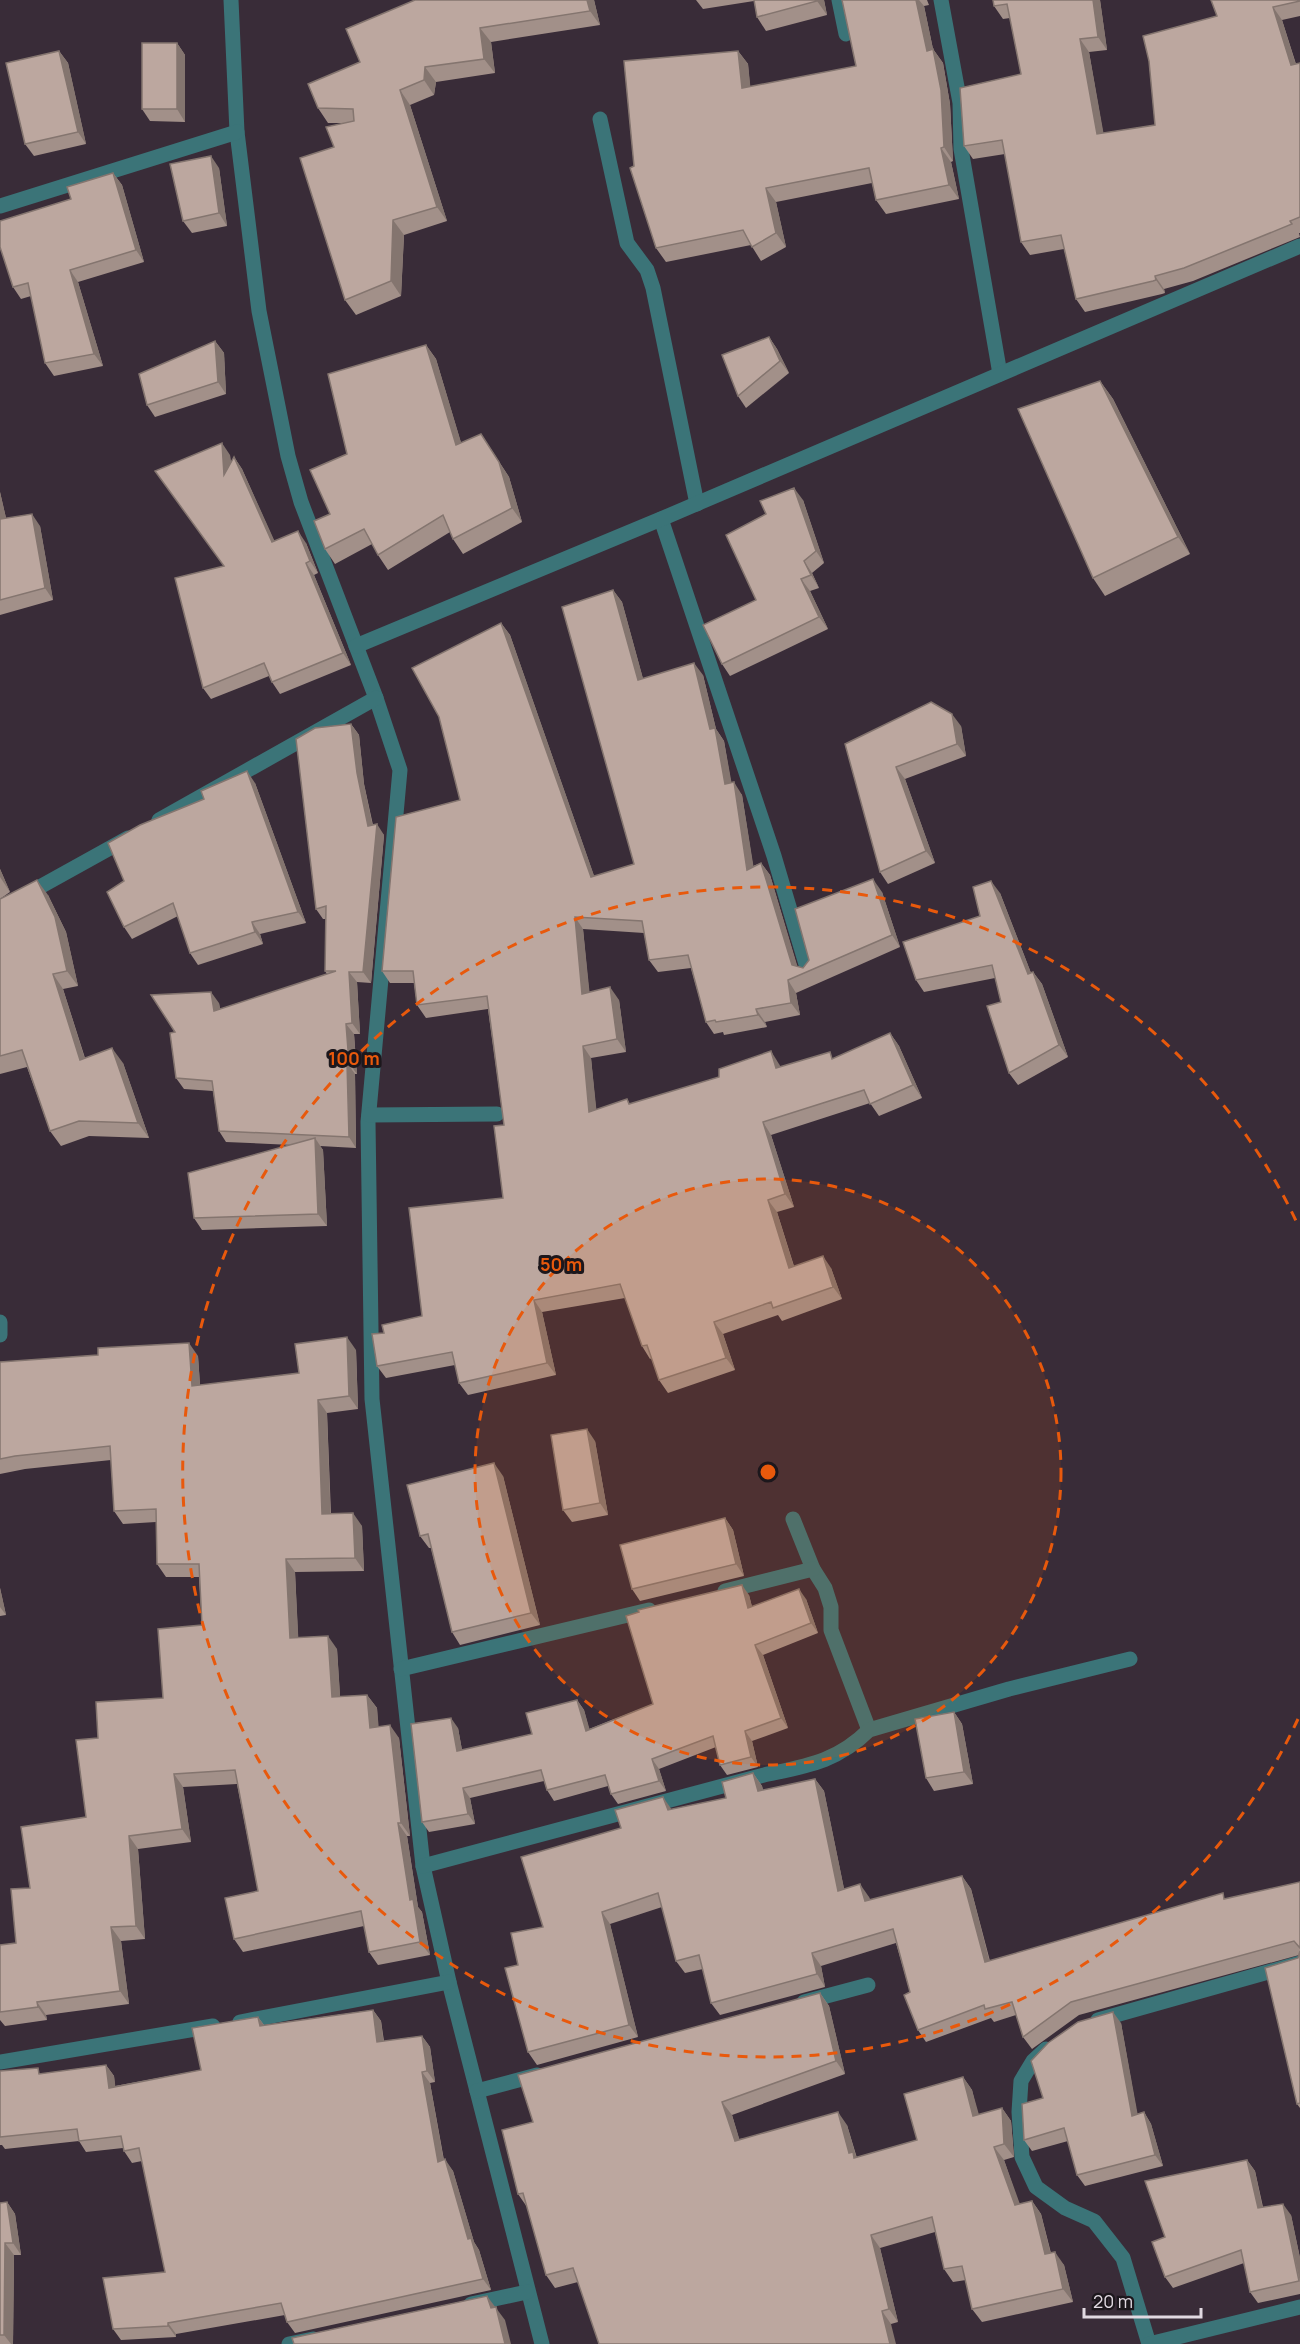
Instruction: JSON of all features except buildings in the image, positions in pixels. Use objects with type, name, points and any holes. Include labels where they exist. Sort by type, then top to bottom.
[{"type":"street","points":[[231,0],[237,132],[259,311],[288,456],[301,502],[376,698],[400,770],[369,1115],[372,1399],[423,1866],[449,1982],[542,2344]]},
{"type":"street","points":[[840,0],[846,34]]},
{"type":"street","points":[[940,0],[960,103],[961,149],[1000,374]]},
{"type":"street","points":[[600,119],[627,243],[647,270],[653,288],[697,504]]},
{"type":"street","points":[[0,206],[237,132]]},
{"type":"street","points":[[356,646],[697,504],[1300,246]]},
{"type":"street","points":[[661,519],[774,856],[808,971]]},
{"type":"street","points":[[0,909],[376,698]]},
{"type":"street","points":[[369,1115],[497,1114]]},
{"type":"street","points":[[0,1322],[0,1335]]},
{"type":"street","points":[[793,1520],[813,1569],[825,1587],[831,1607],[831,1630],[868,1730]]},
{"type":"street","points":[[706,1596],[813,1569]]},
{"type":"street","points":[[401,1669],[662,1607]]},
{"type":"street","points":[[423,1866],[764,1775],[820,1763],[852,1746],[868,1730],[1009,1689],[1130,1659]]},
{"type":"street","points":[[1082,2024],[1300,1963]]},
{"type":"street","points":[[0,2062],[272,2017],[449,1982]]},
{"type":"street","points":[[788,2007],[868,1985]]},
{"type":"street","points":[[1059,2040],[1033,2061],[1021,2081],[1019,2112],[1022,2157],[1036,2187],[1065,2208],[1094,2221],[1123,2258],[1149,2344],[1300,2307]]},
{"type":"street","points":[[477,2091],[557,2070]]},
{"type":"street","points":[[459,2307],[527,2292]]},
{"type":"street","points":[[289,2344],[323,2337]]}]
